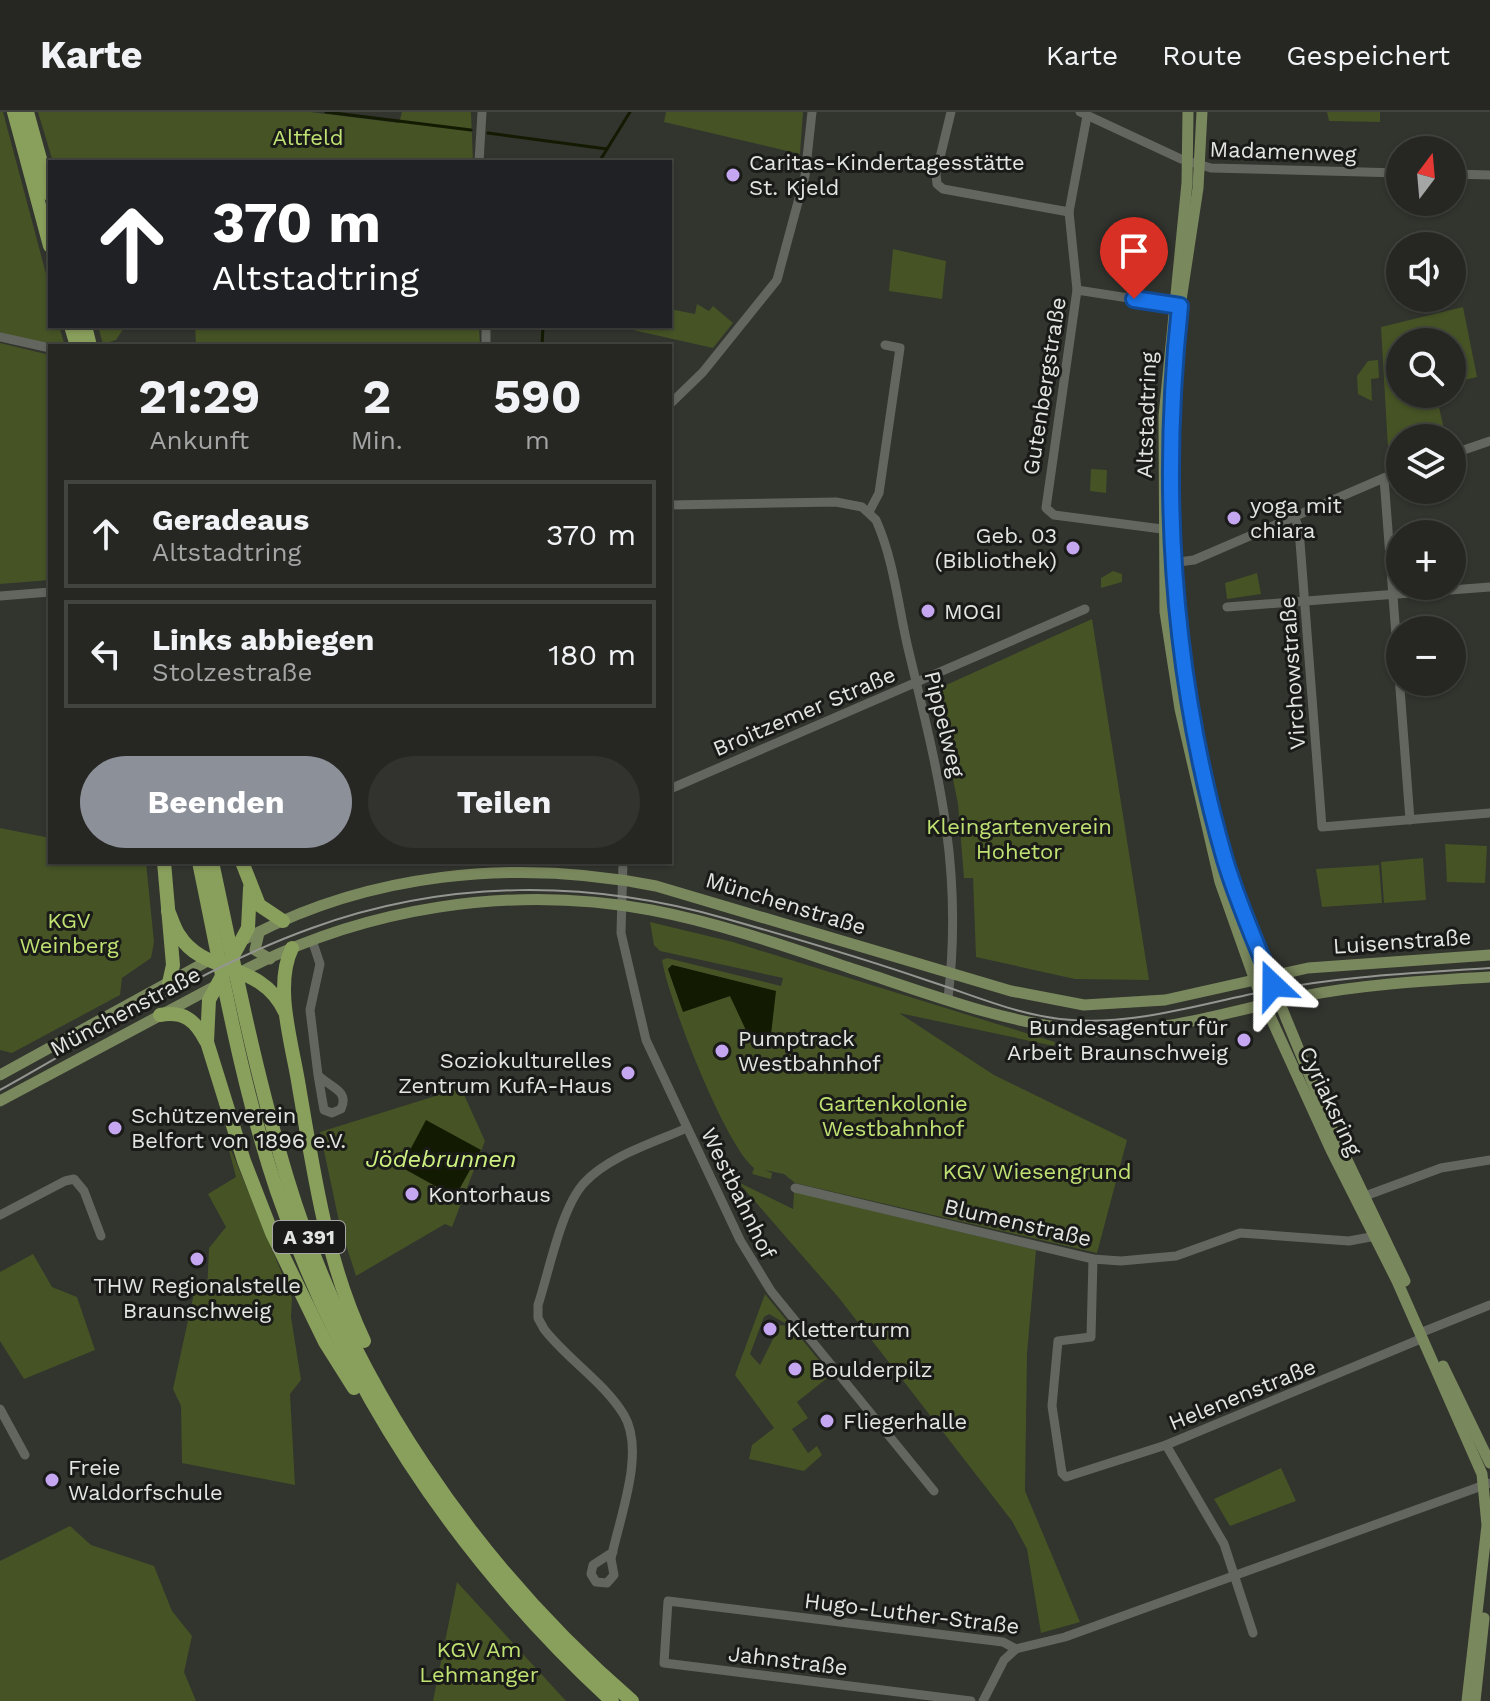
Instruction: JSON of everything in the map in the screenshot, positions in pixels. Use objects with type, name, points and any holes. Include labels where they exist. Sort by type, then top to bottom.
[{"type":"highway","points":[[14,112],[48,239]]},
{"type":"highway","points":[[27,112],[48,188]]},
{"type":"highway","points":[[164,864],[173,965],[169,983]]},
{"type":"highway","name":"A 391","points":[[200,864],[216,913],[277,1191],[327,1318],[449,1522],[508,1596],[558,1651],[612,1701]]},
{"type":"highway","name":"A 391","points":[[212,864],[216,913]]},
{"type":"highway","points":[[243,864],[259,905],[283,921]]},
{"type":"highway","points":[[250,888],[248,928],[214,986],[207,1009],[207,1042],[244,1161],[300,1294],[375,1422],[403,1443]]},
{"type":"highway","points":[[168,911],[179,935],[210,960],[243,971],[271,990],[288,1020]]},
{"type":"highway","points":[[292,948],[284,969],[288,1020],[313,1174],[331,1248],[403,1443]]},
{"type":"highway","points":[[160,1015],[178,1013],[188,1017],[207,1042]]},
{"type":"highway","name":"A 391","points":[[403,1443],[498,1564],[567,1640],[632,1701]]},
{"type":"main road","name":"Altstadtring","points":[[1168,530],[1164,416],[1176,305],[1188,112]]},
{"type":"main road","name":"Altstadtring","points":[[1176,305],[1200,166],[1202,112]]},
{"type":"main road","name":"Cyriaksring","points":[[1168,530],[1167,632],[1198,797],[1220,882],[1255,980],[1331,1150],[1490,1463]]},
{"type":"main road","name":"Cyriaksring","points":[[1169,563],[1200,760],[1226,863],[1327,1118],[1365,1196],[1487,1484],[1487,1550],[1467,1701]]},
{"type":"main road","name":"Münchenstraße","points":[[0,1075],[283,921],[356,894],[440,877],[525,872],[614,878],[656,886],[1056,1002],[1109,1006],[1165,1000],[1255,980]]},
{"type":"main road","name":"Münchenstraße","points":[[0,1101],[214,986],[292,948],[390,916],[471,903],[526,900],[612,904],[654,911],[749,935],[1043,1025],[1107,1031],[1158,1027],[1265,1004]]},
{"type":"main road","points":[[259,933],[255,950],[270,959]]},
{"type":"main road","name":"Luisenstraße","points":[[1255,980],[1347,964],[1490,955]]},
{"type":"main road","name":"Luisenstraße","points":[[1265,1004],[1383,984],[1490,977]]},
{"type":"main road","points":[[1475,1701],[1490,1572]]},
{"type":"street","points":[[479,160],[482,112]]},
{"type":"street","points":[[672,402],[703,372],[774,285],[802,191],[812,112]]},
{"type":"street","points":[[951,112],[936,174],[937,184],[943,189],[1069,212]]},
{"type":"street","name":"Gutenbergstraße","points":[[1084,114],[1069,212],[1077,290],[1045,497],[1046,508],[1054,515],[1168,530]]},
{"type":"street","name":"Madamenweg","points":[[1084,114],[1099,117],[1186,162],[1200,166],[1386,173]]},
{"type":"street","points":[[1466,174],[1490,175]]},
{"type":"street","points":[[1077,290],[1176,305]]},
{"type":"street","points":[[0,337],[48,348]]},
{"type":"street","points":[[672,505],[836,502],[856,505],[869,512],[879,493],[900,348],[885,345]]},
{"type":"street","points":[[1466,449],[1490,441]]},
{"type":"street","points":[[1169,563],[1194,560],[1384,478],[1387,520]]},
{"type":"street","name":"Pippelweg","points":[[869,512],[881,531],[936,754],[949,830],[951,974],[948,998]]},
{"type":"street","name":"Virchowstraße","points":[[1294,516],[1299,529],[1322,827],[1410,820]]},
{"type":"street","points":[[1466,589],[1490,587]]},
{"type":"street","points":[[0,596],[48,592]]},
{"type":"street","points":[[1227,607],[1386,596]]},
{"type":"street","points":[[1392,600],[1410,820],[1490,813]]},
{"type":"street","name":"Broitzemer Straße","points":[[672,788],[1085,609]]},
{"type":"street","name":"Westbahnhof","points":[[623,864],[620,917],[627,967],[646,1040],[744,1248],[771,1291],[934,1491]]},
{"type":"street","points":[[312,940],[320,964],[310,1010],[318,1075]]},
{"type":"street","points":[[613,1552],[633,1452],[629,1427],[617,1406],[544,1329],[538,1318],[538,1305],[570,1206],[580,1188],[609,1164],[687,1128]]},
{"type":"street","points":[[1365,1196],[1441,1168],[1490,1160]]},
{"type":"street","points":[[0,1215],[74,1179],[84,1191],[101,1236]]},
{"type":"street","name":"Blumenstraße","points":[[795,1188],[1093,1259],[1121,1261],[1176,1256],[1240,1233],[1349,1241],[1376,1236]]},
{"type":"street","name":"Helenenstraße","points":[[1093,1259],[1091,1337],[1058,1341],[1053,1393],[1062,1473],[1072,1476],[1166,1445],[1490,1305]]},
{"type":"street","points":[[0,1409],[25,1455]]},
{"type":"street","points":[[1166,1445],[1221,1537],[1253,1633]]},
{"type":"street","name":"Hugo-Luther-Straße","points":[[668,1601],[1003,1642],[1016,1649],[1053,1641],[1487,1484]]},
{"type":"street","name":"Jahnstraße","points":[[668,1601],[664,1663],[971,1701]]},
{"type":"street","points":[[983,1701],[1004,1660],[1016,1649]]},
{"type":"green space","points":[[0,112],[3,112],[48,281],[48,328],[60,328],[64,344],[0,334]]},
{"type":"green space","name":"Altfeld","points":[[38,112],[310,112],[399,123],[402,112],[471,112],[473,160],[52,160]]},
{"type":"green space","points":[[666,112],[803,112],[800,154],[664,122]]},
{"type":"green space","points":[[1327,112],[1380,112],[1380,122],[1329,121]]},
{"type":"green space","points":[[893,249],[946,261],[942,299],[889,291]]},
{"type":"green space","points":[[697,304],[709,311],[713,306],[733,323],[713,348],[624,328],[672,328],[672,309],[695,314]]},
{"type":"green space","points":[[1442,312],[1464,312],[1477,377],[1466,380],[1466,328],[1386,328],[1386,408],[1439,408],[1443,424],[1387,424],[1381,327]]},
{"type":"green space","points":[[99,328],[124,328],[116,340],[103,344]]},
{"type":"green space","points":[[195,328],[479,328],[480,344],[196,344]]},
{"type":"green space","points":[[0,343],[48,355],[48,580],[0,584]]},
{"type":"green space","points":[[1378,360],[1379,378],[1371,379],[1372,401],[1358,394],[1357,376],[1368,361]]},
{"type":"green space","points":[[1091,469],[1107,470],[1106,493],[1090,491]]},
{"type":"green space","points":[[1113,571],[1122,574],[1122,582],[1101,588],[1101,578]]},
{"type":"green space","points":[[1257,573],[1261,594],[1227,599],[1225,583]]},
{"type":"green space","name":"Kleingartenverein Hohetor","points":[[1092,619],[1149,980],[1075,979],[976,957],[973,878],[964,878],[958,804],[935,690]]},
{"type":"green space","name":"KGV Weinberg","points":[[0,828],[48,838],[48,864],[146,864],[154,942],[151,958],[122,978],[120,995],[12,1053],[0,1050]]},
{"type":"green space","points":[[1445,844],[1487,846],[1485,883],[1447,882]]},
{"type":"green space","points":[[1423,858],[1426,900],[1384,903],[1381,862]]},
{"type":"green space","points":[[1379,865],[1382,903],[1322,907],[1316,869]]},
{"type":"green space","points":[[650,922],[733,942],[1055,1042],[1054,1046],[899,1013],[994,1075],[1127,1140],[1097,1253],[795,1183],[784,1174],[764,1170],[772,1173],[771,1179],[752,1174],[754,1168],[728,1131],[699,1070],[662,960],[667,958],[781,986],[783,978],[660,951],[654,945]],"holes":[[[672,965],[775,991],[770,1043],[730,996],[683,1011],[668,969]]]},
{"type":"green space","points":[[461,1088],[485,1141],[452,1227],[445,1224],[356,1276],[340,1226],[320,1132]]},
{"type":"green space","points":[[225,1135],[292,1298],[291,1317],[301,1380],[290,1394],[295,1485],[182,1463],[181,1406],[173,1389],[194,1293],[207,1293],[209,1248],[226,1227],[208,1194],[236,1177]]},
{"type":"green space","points":[[738,1182],[793,1209],[794,1192],[1036,1250],[1027,1354],[1025,1491],[1080,1622],[1041,1633],[1027,1549],[1012,1521],[839,1298]]},
{"type":"green space","points":[[33,1254],[52,1287],[77,1297],[95,1350],[24,1379],[0,1341],[0,1272]]},
{"type":"green space","points":[[765,1294],[831,1375],[797,1402],[808,1418],[792,1429],[808,1453],[817,1446],[822,1455],[804,1471],[749,1459],[752,1445],[774,1428],[735,1375]],"holes":[[[769,1314],[790,1326],[780,1325],[760,1365],[750,1354],[764,1317]]]},
{"type":"green space","points":[[1281,1468],[1296,1501],[1230,1526],[1214,1499]]},
{"type":"green space","points":[[70,1526],[91,1545],[154,1566],[172,1611],[192,1636],[184,1672],[196,1701],[0,1701],[0,1561]]},
{"type":"green space","name":"KGV Am Lehmanger","points":[[457,1582],[566,1701],[433,1701]]},
{"type":"water","points":[[672,965],[776,991],[770,1043],[751,1041],[730,996],[683,1012],[668,969]]},
{"type":"water","name":"Jödebrunnen","points":[[426,1120],[481,1150],[455,1197],[401,1167]]},
{"type":"waterway","points":[[326,112],[471,130]]},
{"type":"waterway","points":[[600,160],[630,112]]},
{"type":"waterway","points":[[488,133],[607,149]]},
{"type":"waterway","points":[[542,344],[543,328]]},
{"type":"tram line","points":[[0,1090],[153,1003],[271,944],[363,912],[415,900],[467,893],[571,891],[675,906],[828,948],[1017,1010],[1072,1020],[1148,1016],[1326,981],[1490,968]]},
{"type":"place","name":"Caritas-Kindertagesstätte St. Kjeld","points":[[733,175]]},
{"type":"place","name":"yoga mit chiara","points":[[1234,518]]},
{"type":"place","name":"Geb. 03 (Bibliothek)","points":[[1073,548]]},
{"type":"place","name":"MOGI","points":[[928,611]]},
{"type":"place","name":"Bundesagentur für Arbeit Braunschweig","points":[[1244,1040]]},
{"type":"place","name":"Pumptrack Westbahnhof","points":[[722,1051]]},
{"type":"place","name":"Soziokulturelles Zentrum KufA-Haus","points":[[628,1073]]},
{"type":"place","name":"Schützenverein Belfort von 1896 e.V.","points":[[115,1128]]},
{"type":"place","name":"Kontorhaus","points":[[412,1194]]},
{"type":"place","name":"THW Regionalstelle Braunschweig","points":[[197,1259]]},
{"type":"place","name":"Kletterturm","points":[[770,1329]]},
{"type":"place","name":"Boulderpilz","points":[[795,1369]]},
{"type":"place","name":"Fliegerhalle","points":[[827,1421]]},
{"type":"place","name":"Freie Waldorfschule","points":[[52,1480]]},
{"type":"route","points":[[1134,299],[1180,306],[1172,408],[1171,486],[1177,616],[1186,689],[1210,805],[1226,863],[1273,985]]},
{"type":"park label","name":"Gartenkolonie Westbahnhof","points":[[893,1116]]},
{"type":"park label","name":"KGV Wiesengrund","points":[[1037,1171]]}]
